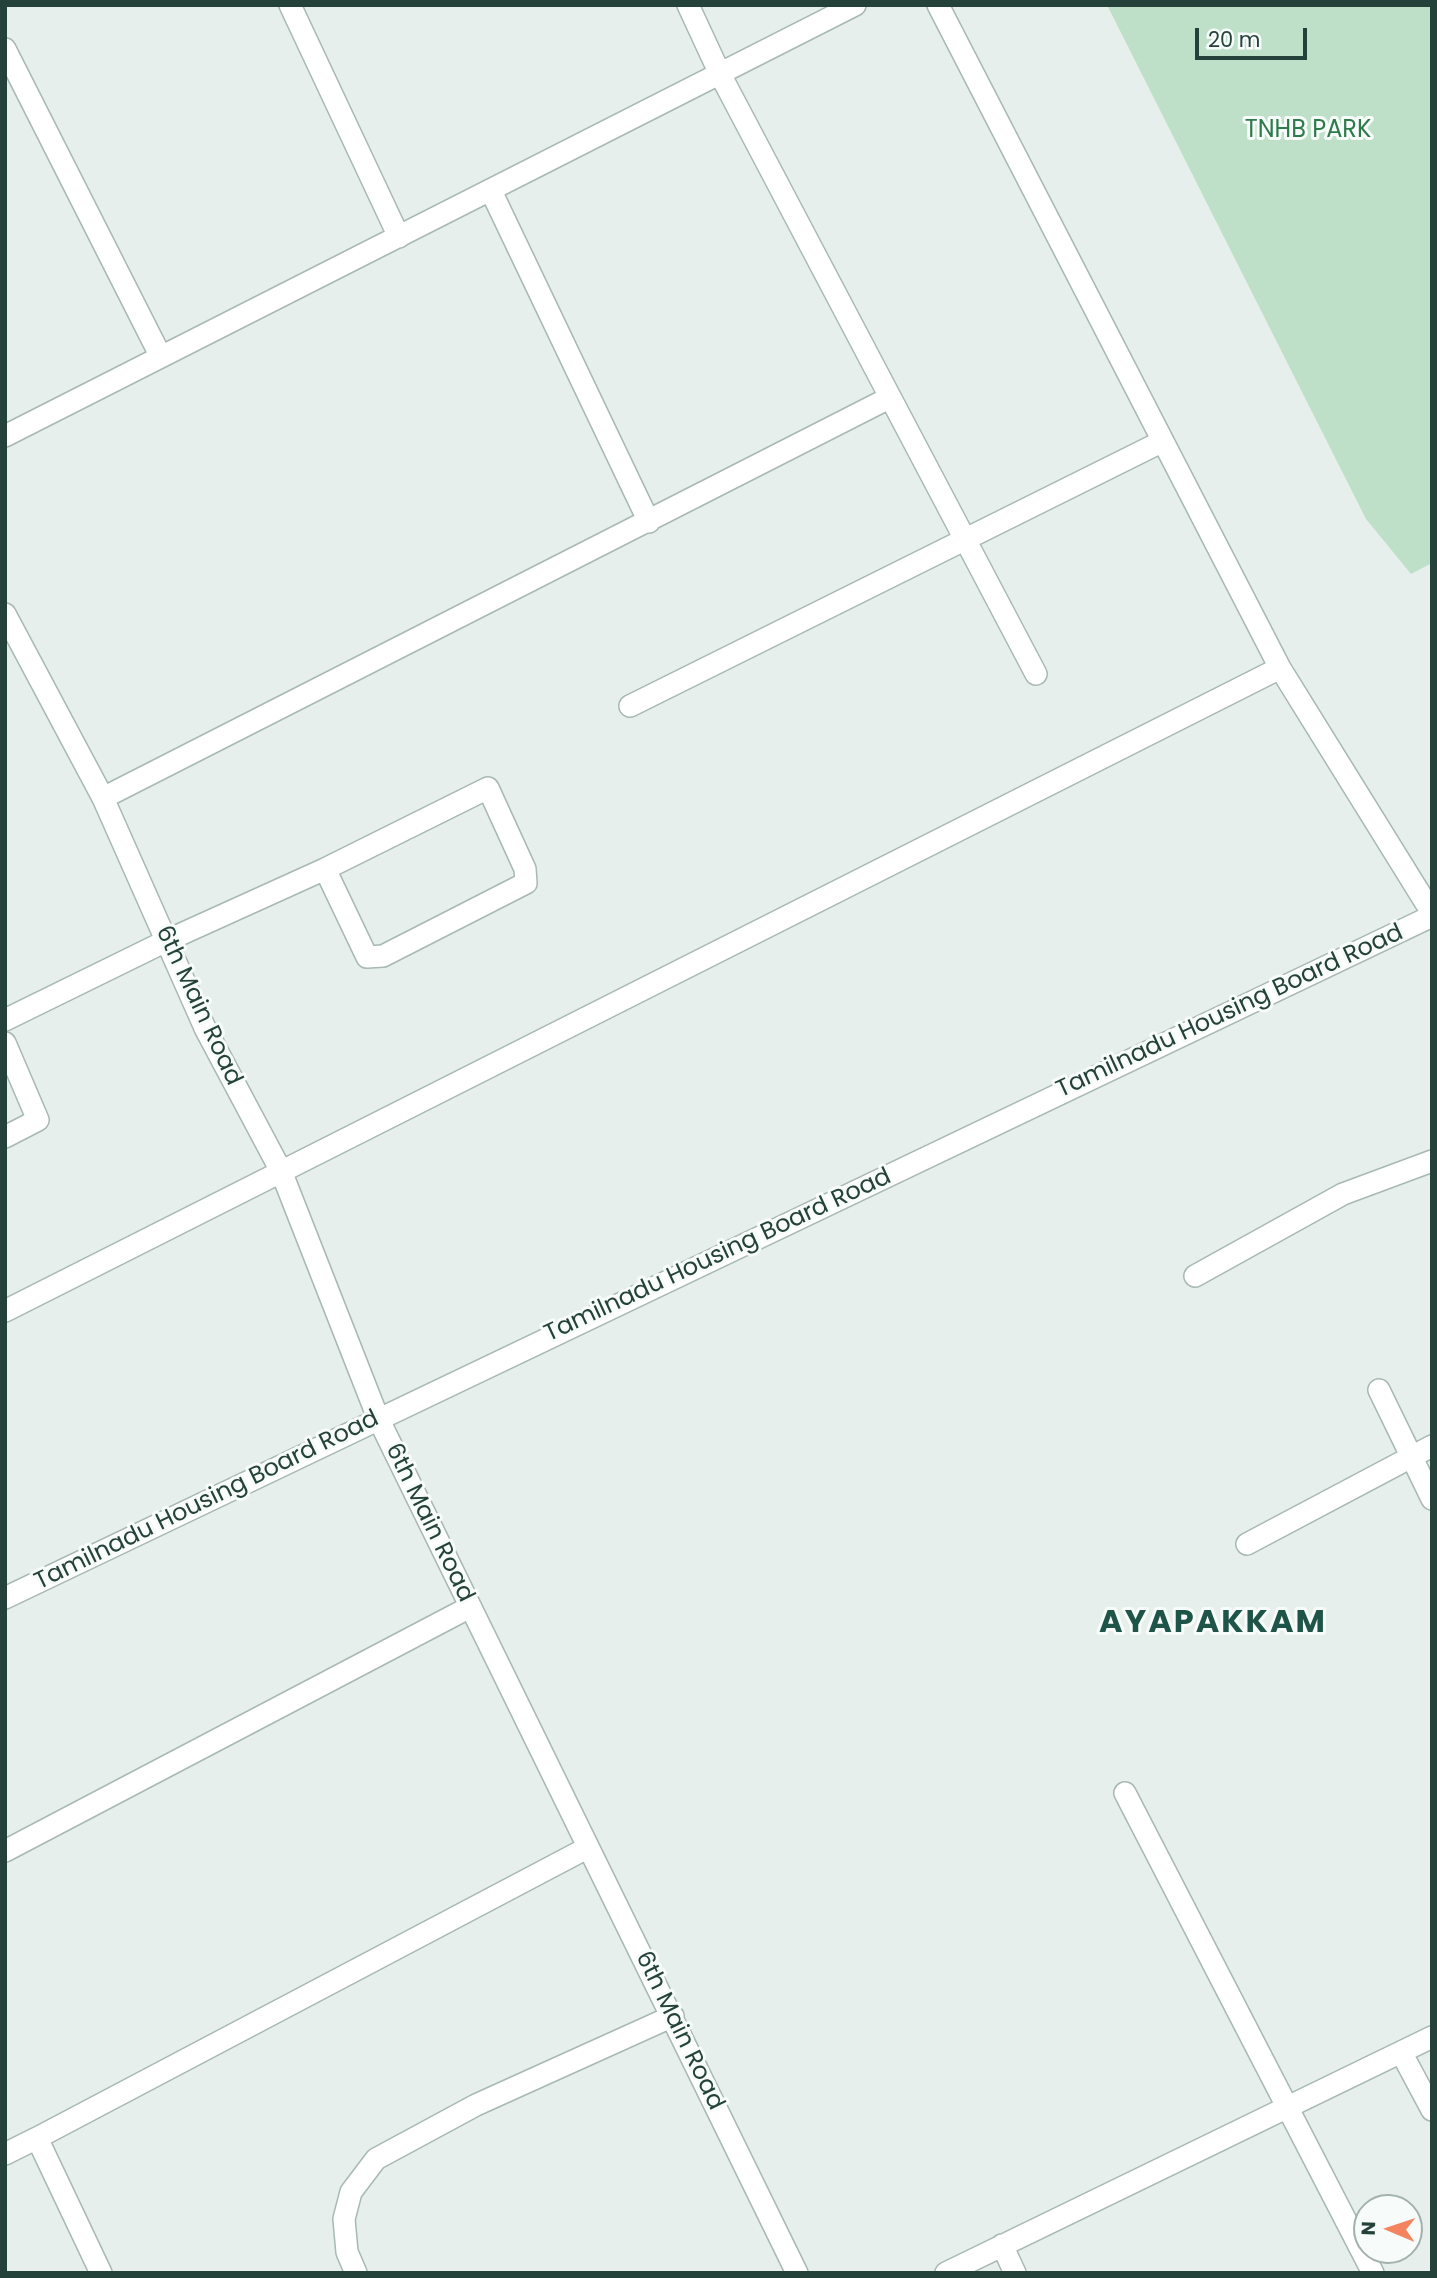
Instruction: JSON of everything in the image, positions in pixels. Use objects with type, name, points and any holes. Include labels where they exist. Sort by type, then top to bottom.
[{"type":"street","points":[[290,5],[399,237]]},
{"type":"street","points":[[688,5],[720,74],[1036,674]]},
{"type":"street","points":[[5,436],[855,5]]},
{"type":"street","points":[[938,5],[1161,442],[1280,668],[1432,914]]},
{"type":"street","points":[[5,49],[161,357]]},
{"type":"street","points":[[491,191],[649,522]]},
{"type":"street","points":[[103,798],[889,398]]},
{"type":"street","points":[[630,706],[1161,442]]},
{"type":"street","name":"6th Main Road","points":[[5,614],[103,798],[205,1028],[281,1171],[378,1418],[797,2273]]},
{"type":"street","points":[[5,1311],[1280,668]]},
{"type":"street","points":[[5,1020],[166,940],[325,869],[488,788],[525,869],[526,883],[383,956],[367,957],[325,869]]},
{"type":"street","name":"Tamilnadu Housing Board Road","points":[[5,1598],[1432,914]]},
{"type":"street","points":[[5,1043],[38,1120],[5,1137]]},
{"type":"street","points":[[1195,1276],[1343,1194],[1432,1161]]},
{"type":"street","points":[[1379,1390],[1432,1499]]},
{"type":"street","points":[[1247,1544],[1432,1446]]},
{"type":"street","points":[[5,1851],[470,1607]]},
{"type":"street","points":[[1125,1793],[1373,2273]]},
{"type":"street","points":[[5,2154],[587,1848]]},
{"type":"street","points":[[356,2273],[347,2252],[344,2219],[351,2192],[376,2159],[476,2105],[673,2016]]},
{"type":"street","points":[[946,2273],[1432,2037]]},
{"type":"street","points":[[1401,2052],[1432,2110]]},
{"type":"street","points":[[37,2138],[102,2273]]},
{"type":"street","points":[[1002,2245],[1015,2273]]},
{"type":"green space","name":"TNHB PARK","points":[[1107,5],[1432,5],[1432,563],[1411,574],[1366,519]]},
{"type":"district","name":"AYAPAKKAM","points":[[1213,1624]]}]
